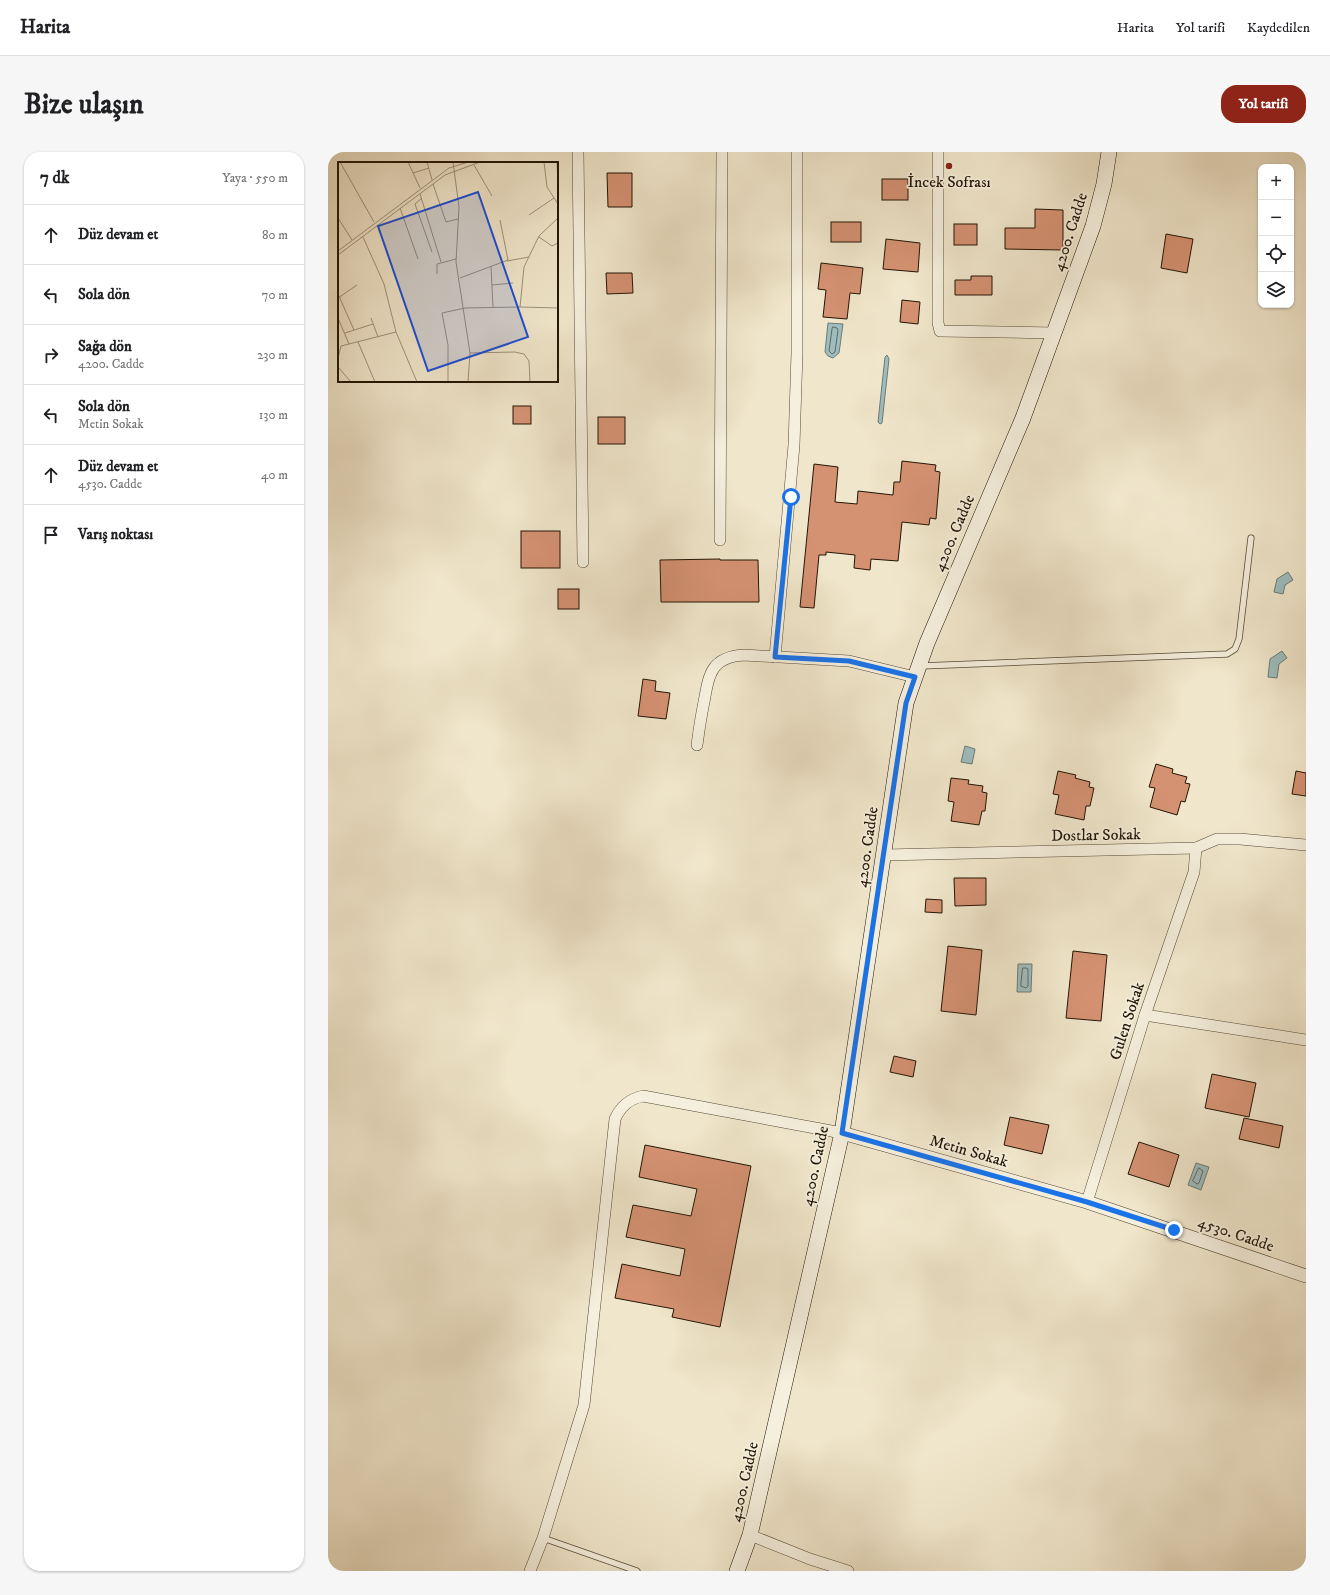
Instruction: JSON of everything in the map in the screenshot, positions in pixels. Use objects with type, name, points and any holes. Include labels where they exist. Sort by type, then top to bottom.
[{"type":"main road","name":"4200. Cadde","points":[[738,1571],[750,1535],[842,1133],[906,703],[927,643],[1023,418],[1093,226],[1104,184],[1109,152]]},
{"type":"street","points":[[578,152],[583,562]]},
{"type":"street","points":[[720,540],[722,152]]},
{"type":"street","points":[[775,657],[794,445],[797,353],[797,152]]},
{"type":"street","points":[[938,152],[938,323],[940,331],[1054,333]]},
{"type":"street","points":[[697,745],[709,676],[716,666],[728,658],[736,656],[849,661],[917,671]]},
{"type":"street","name":"Dostlar Sokak","points":[[884,855],[1196,848],[1217,839],[1240,839],[1306,845]]},
{"type":"street","name":"Gulen Sokak","points":[[1087,1202],[1145,1015],[1194,872],[1196,848]]},
{"type":"street","points":[[1145,1015],[1306,1040]]},
{"type":"street","points":[[530,1571],[543,1538],[584,1405],[615,1119],[621,1108],[631,1100],[643,1096],[842,1133]]},
{"type":"street","name":"Metin Sokak","points":[[842,1133],[1087,1202]]},
{"type":"street","name":"4530. Cadde","points":[[1087,1202],[1306,1276]]},
{"type":"street","points":[[750,1535],[810,1559],[848,1571]]},
{"type":"lane","points":[[917,671],[1227,654],[1235,649],[1239,639],[1251,538]]},
{"type":"lane","points":[[543,1538],[637,1571]]},
{"type":"water","points":[[828,323],[843,324],[839,353],[833,358],[828,356],[825,352]]},
{"type":"water","points":[[887,355],[889,359],[882,423],[880,424],[878,422],[885,357]]},
{"type":"water","points":[[1288,572],[1293,580],[1285,585],[1283,594],[1274,592],[1277,579]]},
{"type":"water","points":[[1282,651],[1287,658],[1279,664],[1277,678],[1268,677],[1270,659]]},
{"type":"water","points":[[965,746],[975,749],[972,764],[961,762]]},
{"type":"water","points":[[1018,964],[1032,964],[1031,992],[1017,992]]},
{"type":"water","points":[[1196,1163],[1209,1167],[1201,1190],[1188,1185]]},
{"type":"building","points":[[607,173],[632,173],[632,207],[608,207]]},
{"type":"building","points":[[882,179],[908,179],[908,200],[882,200]]},
{"type":"building","points":[[1035,209],[1063,210],[1063,250],[1005,249],[1005,228],[1035,228]]},
{"type":"building","points":[[831,222],[861,222],[861,242],[831,242]]},
{"type":"building","points":[[954,224],[977,224],[977,245],[954,245]]},
{"type":"building","points":[[1166,234],[1193,239],[1187,273],[1161,268]]},
{"type":"building","points":[[886,239],[920,243],[918,272],[883,269]]},
{"type":"building","points":[[821,263],[863,268],[860,294],[850,293],[847,319],[823,317],[826,290],[818,289]]},
{"type":"building","points":[[606,273],[632,273],[633,293],[607,294]]},
{"type":"building","points":[[971,276],[992,276],[992,295],[955,295],[955,280],[971,280]]},
{"type":"building","points":[[902,300],[920,302],[918,324],[900,322]]},
{"type":"building","points":[[513,406],[531,406],[531,424],[513,424]]},
{"type":"building","points":[[598,417],[625,417],[625,444],[598,444]]},
{"type":"building","points":[[902,461],[936,465],[935,471],[940,472],[936,519],[930,518],[929,525],[902,522],[898,561],[871,559],[870,570],[854,568],[855,555],[826,552],[826,555],[819,555],[814,608],[800,607],[814,464],[838,467],[835,502],[857,504],[858,491],[893,495],[894,482],[900,482]]},
{"type":"building","points":[[521,531],[560,531],[560,568],[521,568]]},
{"type":"building","points":[[660,560],[758,560],[759,602],[661,602]]},
{"type":"building","points":[[558,589],[579,589],[579,609],[558,609]]},
{"type":"building","points":[[643,679],[656,681],[655,691],[670,693],[666,719],[638,716]]},
{"type":"building","points":[[1156,764],[1173,769],[1172,773],[1187,777],[1185,783],[1190,784],[1185,802],[1181,801],[1177,815],[1150,807],[1155,788],[1149,787]]},
{"type":"building","points":[[1058,771],[1076,775],[1075,778],[1090,782],[1089,787],[1094,788],[1090,806],[1086,806],[1084,820],[1055,814],[1059,795],[1053,794]]},
{"type":"building","points":[[1296,771],[1306,773],[1306,796],[1292,794]]},
{"type":"building","points":[[951,778],[969,780],[968,784],[983,786],[982,792],[987,793],[985,811],[982,811],[979,825],[951,821],[954,802],[948,801]]},
{"type":"building","points":[[954,878],[986,878],[986,905],[955,906]]},
{"type":"building","points":[[926,899],[942,900],[942,913],[925,912]]},
{"type":"building","points":[[948,946],[982,950],[976,1015],[941,1011]]},
{"type":"building","points":[[1073,951],[1107,955],[1101,1021],[1066,1018]]},
{"type":"building","points":[[894,1056],[916,1061],[913,1077],[890,1072]]},
{"type":"building","points":[[1212,1074],[1256,1083],[1249,1117],[1205,1108]]},
{"type":"building","points":[[1010,1117],[1049,1125],[1042,1154],[1004,1145]]},
{"type":"building","points":[[1244,1118],[1283,1126],[1279,1148],[1239,1139]]},
{"type":"building","points":[[1139,1142],[1179,1155],[1169,1187],[1128,1174]]},
{"type":"building","points":[[645,1145],[751,1166],[720,1327],[672,1317],[674,1309],[615,1298],[622,1264],[680,1276],[685,1249],[626,1237],[633,1205],[691,1216],[697,1189],[639,1177]]},
{"type":"place","name":"İncek Sofrası","points":[[949,166]]},
{"type":"route","points":[[791,497],[775,657],[849,661],[915,677],[906,703],[842,1133],[1087,1202],[1174,1230]]}]
